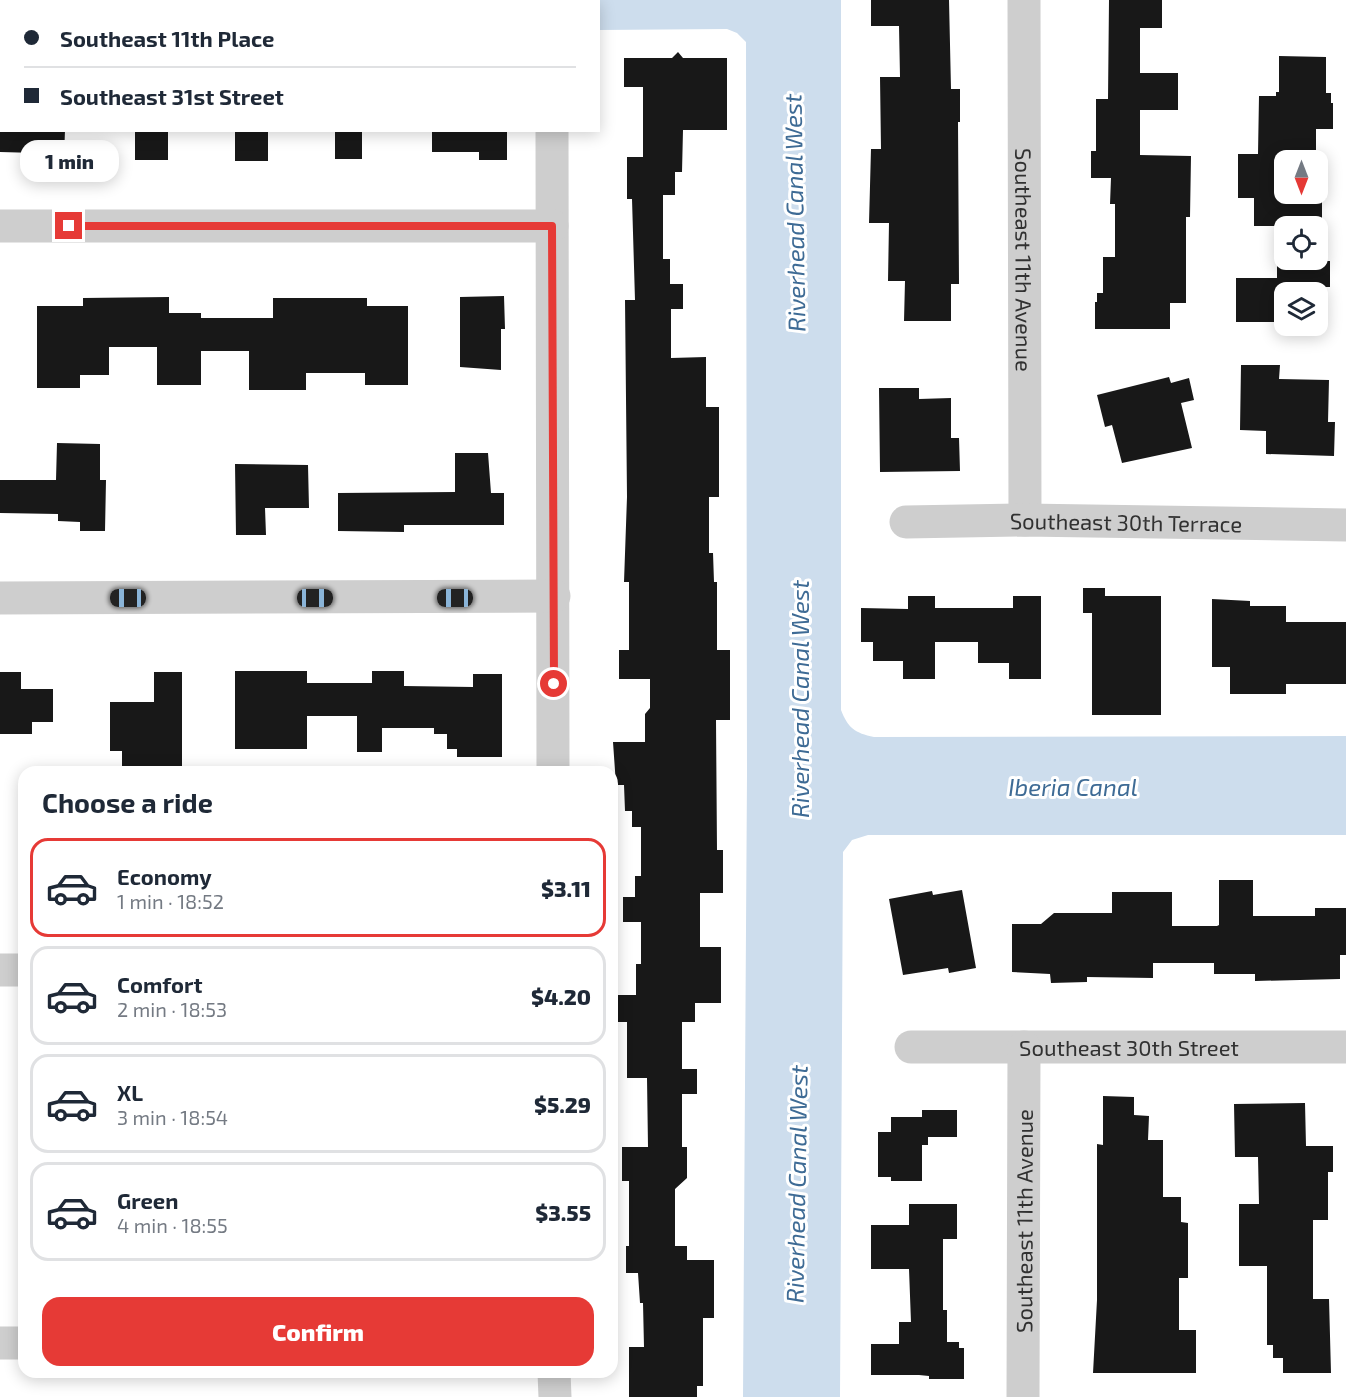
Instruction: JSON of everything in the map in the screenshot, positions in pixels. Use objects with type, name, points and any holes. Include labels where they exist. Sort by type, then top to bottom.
[{"type":"street","name":"Southeast 11th Avenue","points":[[1024,0],[1025,520]]},
{"type":"street","points":[[552,132],[553,766]]},
{"type":"street","points":[[0,226],[552,226]]},
{"type":"street","name":"Southeast 30th Terrace","points":[[906,522],[1025,520],[1346,525]]},
{"type":"street","points":[[0,597],[554,596]]},
{"type":"street","points":[[0,970],[18,970]]},
{"type":"street","name":"Southeast 30th Street","points":[[911,1047],[1346,1047]]},
{"type":"street","name":"Southeast 11th Avenue","points":[[1023,1397],[1024,1047]]},
{"type":"street","points":[[0,1343],[18,1343]]},
{"type":"street","points":[[554,1378],[555,1397]]},
{"type":"water","points":[[600,0],[841,0],[841,710],[846,721],[862,734],[874,737],[1346,736],[1346,835],[868,835],[852,840],[843,852],[840,1397],[743,1397],[747,774],[746,42],[737,33],[727,29],[600,30]]},
{"type":"building","points":[[871,0],[949,0],[951,89],[960,89],[960,122],[958,122],[959,284],[951,284],[951,321],[904,321],[905,281],[888,281],[889,223],[869,223],[871,149],[881,149],[880,77],[900,77],[899,26],[871,26]]},
{"type":"building","points":[[1109,0],[1162,0],[1162,28],[1140,28],[1140,73],[1178,73],[1178,110],[1140,110],[1140,155],[1191,156],[1190,217],[1186,217],[1186,303],[1170,303],[1170,329],[1095,329],[1097,293],[1103,293],[1103,257],[1115,257],[1115,204],[1110,204],[1111,178],[1091,178],[1091,151],[1096,151],[1096,99],[1108,99]]},
{"type":"building","points":[[678,52],[683,58],[727,58],[727,130],[683,130],[682,172],[675,172],[675,195],[663,195],[663,259],[670,259],[670,284],[683,284],[683,309],[671,309],[671,358],[706,357],[706,407],[719,407],[719,497],[709,497],[709,553],[713,553],[714,582],[717,582],[717,650],[730,650],[730,720],[716,720],[717,850],[723,850],[723,893],[700,893],[700,947],[721,947],[721,1003],[695,1003],[695,1022],[682,1022],[682,1069],[697,1069],[697,1094],[682,1094],[682,1147],[687,1147],[687,1178],[675,1189],[675,1246],[687,1246],[687,1260],[714,1260],[714,1318],[703,1318],[703,1386],[697,1386],[697,1397],[629,1397],[629,1347],[644,1347],[643,1303],[640,1303],[638,1273],[626,1273],[626,1246],[629,1246],[629,1181],[622,1181],[622,1147],[648,1147],[647,1078],[627,1078],[627,1022],[618,1022],[618,995],[636,995],[636,964],[641,964],[641,922],[623,922],[623,897],[635,897],[635,876],[641,876],[641,827],[632,827],[632,811],[625,811],[624,785],[618,785],[618,766],[615,766],[613,742],[645,742],[645,714],[650,708],[650,679],[619,679],[619,650],[629,650],[629,582],[624,582],[627,497],[625,300],[635,300],[632,199],[627,199],[627,157],[643,157],[643,87],[624,87],[624,58],[672,58]]},
{"type":"building","points":[[1279,56],[1326,57],[1326,93],[1331,93],[1331,103],[1333,103],[1333,129],[1316,129],[1316,150],[1274,150],[1274,204],[1322,204],[1322,216],[1274,216],[1274,226],[1254,226],[1254,198],[1238,198],[1238,154],[1258,154],[1259,96],[1276,96],[1276,92],[1279,92]]},
{"type":"building","points":[[0,132],[65,132],[64,158],[37,158],[37,153],[0,152]]},
{"type":"building","points":[[135,132],[168,132],[168,160],[135,160]]},
{"type":"building","points":[[235,132],[268,132],[268,161],[235,161]]},
{"type":"building","points":[[335,132],[362,132],[362,159],[335,159]]},
{"type":"building","points":[[432,132],[507,132],[507,160],[479,160],[479,152],[432,152]]},
{"type":"building","points":[[1328,261],[1330,261],[1330,287],[1328,287],[1328,282],[1274,282],[1274,322],[1236,322],[1236,278],[1277,278],[1277,270],[1328,270]]},
{"type":"building","points":[[504,296],[505,329],[501,329],[501,370],[460,367],[460,297]]},
{"type":"building","points":[[169,297],[169,313],[201,313],[201,318],[273,318],[273,298],[367,298],[367,306],[408,306],[408,385],[365,385],[365,373],[306,373],[306,390],[249,390],[249,351],[201,351],[201,385],[157,385],[157,347],[109,347],[109,375],[80,375],[80,388],[37,388],[37,306],[83,306],[83,298]]},
{"type":"building","points":[[1241,365],[1280,365],[1279,379],[1329,380],[1328,422],[1335,422],[1334,456],[1266,454],[1266,431],[1240,430]]},
{"type":"building","points":[[1169,377],[1171,383],[1189,378],[1194,400],[1181,403],[1192,448],[1122,463],[1112,425],[1105,427],[1097,395]]},
{"type":"building","points":[[879,388],[919,388],[919,399],[951,398],[951,438],[959,438],[960,471],[880,472]]},
{"type":"building","points":[[57,443],[100,444],[100,480],[106,480],[105,531],[80,531],[80,522],[58,521],[58,514],[0,513],[0,480],[56,480]]},
{"type":"building","points":[[455,453],[488,453],[491,493],[504,493],[504,525],[404,525],[404,532],[338,531],[338,493],[455,492]]},
{"type":"building","points":[[235,464],[308,465],[309,508],[265,508],[266,535],[236,535]]},
{"type":"building","points":[[1083,588],[1105,588],[1105,596],[1161,596],[1161,715],[1092,715],[1092,613],[1083,613]]},
{"type":"building","points":[[908,596],[935,596],[935,608],[1013,608],[1013,596],[1041,596],[1041,679],[1009,679],[1009,663],[978,663],[978,642],[935,642],[935,679],[903,679],[903,661],[873,661],[873,642],[861,642],[861,608],[908,609]]},
{"type":"building","points":[[1212,599],[1250,601],[1250,606],[1286,606],[1286,622],[1346,622],[1346,684],[1286,684],[1286,694],[1230,694],[1230,667],[1212,667]]},
{"type":"building","points":[[235,671],[307,671],[307,683],[372,683],[372,671],[404,671],[404,686],[473,687],[473,674],[502,674],[502,757],[457,757],[457,749],[447,749],[447,734],[434,734],[434,728],[382,728],[382,752],[357,752],[357,716],[307,716],[307,749],[235,749]]},
{"type":"building","points":[[0,672],[21,672],[21,689],[53,689],[53,722],[32,722],[32,734],[0,734]]},
{"type":"building","points":[[154,672],[182,672],[182,766],[122,766],[122,751],[110,751],[110,702],[154,702]]},
{"type":"building","points":[[1219,880],[1253,880],[1253,916],[1315,916],[1315,908],[1346,908],[1346,955],[1340,955],[1340,979],[1255,981],[1255,974],[1214,974],[1214,963],[1153,963],[1153,978],[1087,977],[1087,982],[1051,983],[1050,974],[1012,972],[1012,924],[1041,924],[1054,913],[1112,913],[1112,892],[1172,892],[1172,926],[1217,926],[1219,925]]},
{"type":"building","points":[[962,890],[976,968],[949,973],[948,968],[903,975],[889,899],[932,891],[933,895]]},
{"type":"building","points":[[1103,1096],[1134,1097],[1134,1115],[1149,1116],[1148,1140],[1163,1140],[1163,1197],[1181,1197],[1181,1222],[1188,1223],[1188,1278],[1179,1278],[1179,1330],[1196,1330],[1196,1373],[1093,1373],[1097,1300],[1097,1144],[1103,1145]]},
{"type":"building","points":[[1305,1103],[1306,1146],[1333,1146],[1333,1172],[1328,1172],[1328,1220],[1313,1220],[1313,1299],[1329,1299],[1331,1373],[1283,1373],[1283,1358],[1273,1358],[1273,1345],[1267,1345],[1267,1266],[1239,1266],[1239,1204],[1259,1204],[1258,1157],[1235,1157],[1234,1104]]},
{"type":"building","points":[[922,1110],[957,1110],[957,1137],[928,1137],[928,1145],[922,1145],[922,1181],[891,1181],[891,1177],[878,1177],[878,1132],[891,1132],[891,1117],[922,1117]]},
{"type":"building","points":[[909,1204],[957,1204],[957,1239],[943,1239],[943,1310],[947,1310],[947,1342],[959,1342],[959,1348],[964,1348],[964,1379],[929,1379],[929,1376],[919,1375],[871,1375],[871,1344],[899,1344],[899,1322],[911,1322],[909,1269],[871,1269],[871,1225],[909,1225]]},
{"type":"route","points":[[69,226],[552,226],[554,684]]},
{"type":"water label","name":"Riverhead Canal West","points":[[794,213]]},
{"type":"water label","name":"Riverhead Canal West","points":[[799,699]]},
{"type":"water label","name":"Iberia Canal","points":[[1073,786]]},
{"type":"water label","name":"Riverhead Canal West","points":[[796,1184]]}]
